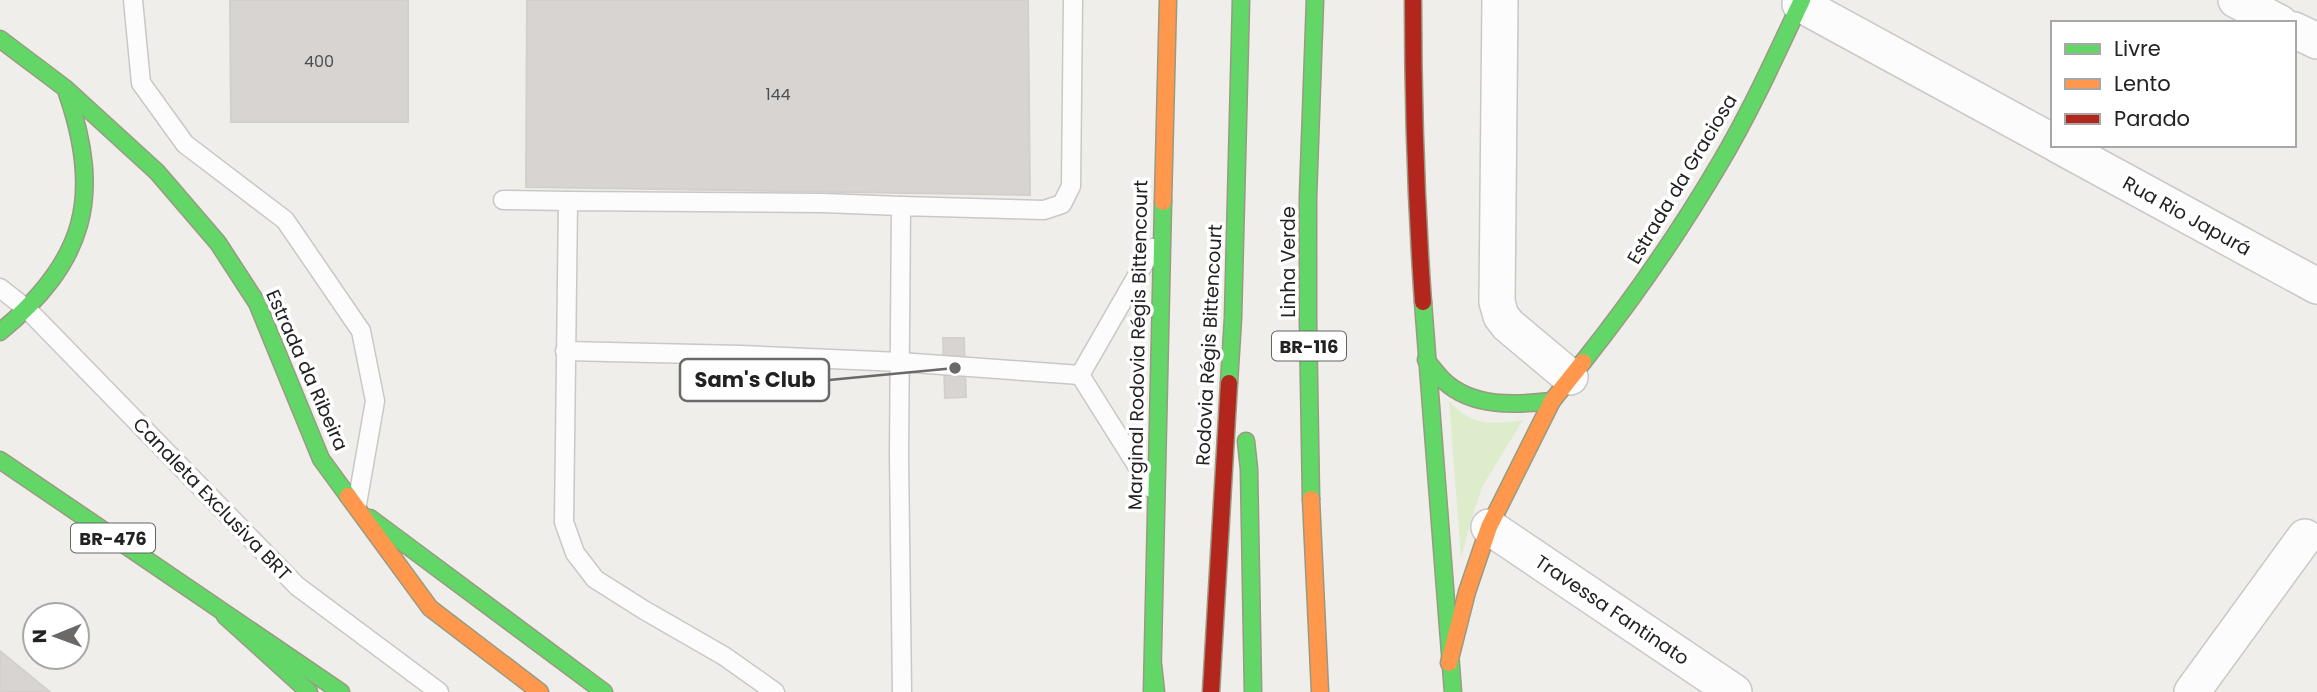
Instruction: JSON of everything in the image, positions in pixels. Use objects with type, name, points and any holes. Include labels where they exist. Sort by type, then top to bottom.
[{"type":"main road","name":"Marginal Rodovia Régis Bittencourt","points":[[1154,692],[1155,495],[1168,0]]},
{"type":"main road","name":"Rodovia Régis Bittencourt","points":[[1211,692],[1233,318],[1241,0]]},
{"type":"main road","name":"Linha Verde","points":[[1315,0],[1308,197],[1310,489],[1320,692]]},
{"type":"main road","points":[[1413,0],[1417,218],[1453,692]]},
{"type":"main road","name":"Estrada da Graciosa","points":[[1449,663],[1467,592],[1489,527],[1561,389],[1625,309],[1675,237],[1721,162],[1763,84],[1801,2]]},
{"type":"main road","name":"Estrada da Ribeira","points":[[0,39],[65,88],[158,173],[218,243],[257,303],[321,459],[429,608],[540,692]]},
{"type":"main road","points":[[0,332],[45,293],[59,273],[79,229],[84,205],[86,157],[78,121],[65,88]]},
{"type":"main road","points":[[1233,318],[1249,469],[1253,692]]},
{"type":"main road","points":[[1426,360],[1445,382],[1463,393],[1490,402],[1525,405],[1561,389]]},
{"type":"main road","name":"BR-476","points":[[0,460],[341,692]]},
{"type":"main road","points":[[357,508],[604,692]]},
{"type":"main road","points":[[225,615],[309,692]]},
{"type":"street","points":[[1500,0],[1497,302],[1501,316],[1561,389]]},
{"type":"street","points":[[2236,0],[2276,21]]},
{"type":"street","points":[[1801,2],[2051,141]]},
{"type":"street","points":[[2296,31],[2317,41]]},
{"type":"street","name":"Rua Rio Japurá","points":[[2062,147],[2317,286]]},
{"type":"street","name":"Travessa Fantinato","points":[[1489,527],[1734,692]]},
{"type":"street","points":[[2192,692],[2305,537]]},
{"type":"lane","points":[[133,0],[141,83],[185,144],[285,220],[362,331],[375,401],[357,508]]},
{"type":"lane","points":[[503,200],[823,203],[1044,210],[1062,204],[1071,186],[1073,0]]},
{"type":"lane","points":[[568,201],[564,522],[575,553],[595,579],[724,656],[775,692]]},
{"type":"lane","points":[[901,206],[902,692]]},
{"type":"lane","points":[[1080,375],[1162,232]]},
{"type":"lane","name":"Canaleta Exclusiva BRT","points":[[0,288],[28,310],[297,586],[439,692]]},
{"type":"lane","points":[[565,351],[900,362],[1080,375]]},
{"type":"lane","points":[[1080,375],[1155,495]]},
{"type":"green space","points":[[1449,401],[1466,415],[1483,422],[1523,420],[1482,487],[1461,558]]},
{"type":"building","points":[[230,0],[408,0],[408,122],[231,122]]},
{"type":"building","points":[[527,0],[1028,0],[1030,195],[526,187]]},
{"type":"building","points":[[943,338],[964,338],[966,397],[945,398]]},
{"type":"building","points":[[0,651],[21,671],[50,692],[0,692]]},
{"type":"traffic: fast","points":[[1229,383],[1241,0]]},
{"type":"traffic: fast","points":[[1311,499],[1308,197],[1315,0]]},
{"type":"traffic: fast","points":[[1583,362],[1655,265],[1704,189],[1753,103],[1802,0]]},
{"type":"traffic: fast","points":[[0,39],[65,88],[157,172],[218,243],[257,303],[321,459],[348,496]]},
{"type":"traffic: fast","points":[[0,332],[29,306],[51,280],[68,253],[79,225],[84,196],[84,164],[67,93]]},
{"type":"traffic: fast","points":[[1152,692],[1163,202]]},
{"type":"traffic: fast","points":[[1423,302],[1453,692]]},
{"type":"traffic: fast","points":[[1426,360],[1444,381],[1468,396],[1510,404],[1552,401]]},
{"type":"traffic: fast","points":[[1246,441],[1249,469],[1253,692]]},
{"type":"traffic: fast","points":[[0,460],[341,692]]},
{"type":"traffic: fast","points":[[370,518],[604,692]]},
{"type":"traffic: fast","points":[[225,616],[309,692]]},
{"type":"traffic: fast","points":[[1153,665],[1156,692]]},
{"type":"traffic: slow","points":[[1163,202],[1168,0]]},
{"type":"traffic: slow","points":[[1449,663],[1467,592],[1489,527],[1552,401],[1583,362]]},
{"type":"traffic: slow","points":[[348,496],[430,608],[540,692]]},
{"type":"traffic: slow","points":[[1311,499],[1320,692]]},
{"type":"traffic: jam","points":[[1413,0],[1415,151],[1423,302]]},
{"type":"traffic: jam","points":[[1211,692],[1229,383]]},
{"type":"place","name":"Sam's Club","points":[[955,368]]}]
